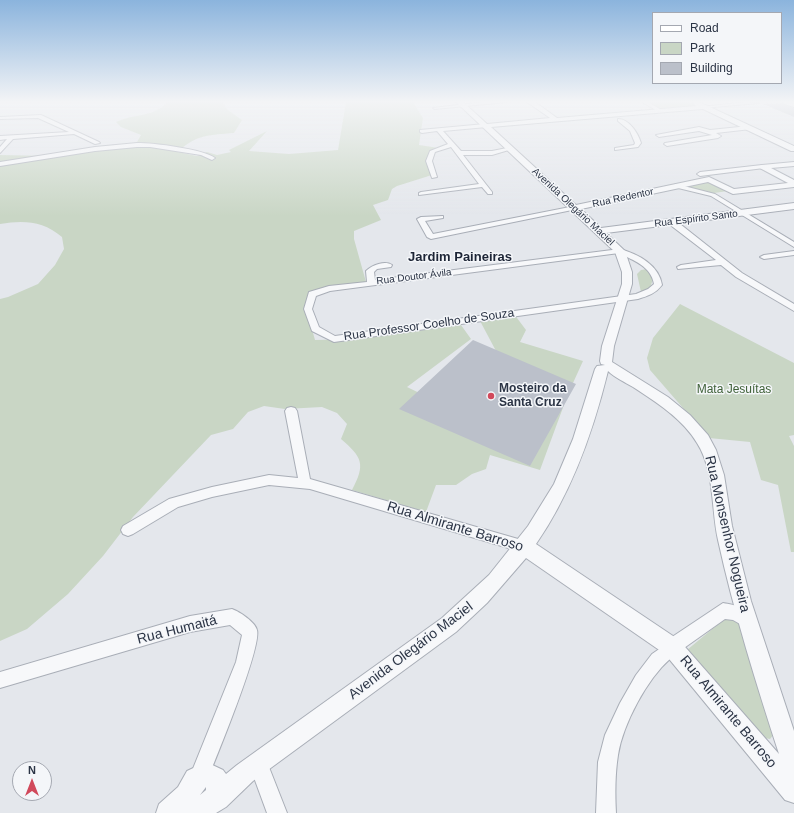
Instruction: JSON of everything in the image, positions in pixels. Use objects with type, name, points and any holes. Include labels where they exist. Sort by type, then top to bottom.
[{"type":"street","points":[[0,151],[9,140]]},
{"type":"street","points":[[90,140],[97,143]]},
{"type":"street","points":[[447,140],[490,193]]},
{"type":"street","name":"Avenida Olegário Maciel","points":[[168,813],[252,769],[449,625],[480,598],[503,574],[525,547],[557,495],[568,472],[607,366],[608,346],[627,284],[627,272],[620,251],[501,140]]},
{"type":"street","points":[[617,149],[636,146],[638,143],[637,140]]},
{"type":"street","points":[[666,144],[692,140]]},
{"type":"street","points":[[775,140],[794,149]]},
{"type":"street","points":[[0,164],[95,149],[137,145],[150,145],[202,154],[212,158]]},
{"type":"street","points":[[434,177],[429,161],[433,151],[451,145]]},
{"type":"street","points":[[459,153],[491,152],[510,148]]},
{"type":"street","points":[[733,192],[700,174],[794,164]]},
{"type":"street","points":[[762,167],[794,184]]},
{"type":"street","name":"Rua Redentor","points":[[441,217],[421,219],[431,237],[466,231],[709,179]]},
{"type":"street","points":[[713,195],[794,184]]},
{"type":"street","points":[[421,194],[482,185]]},
{"type":"street","points":[[676,186],[713,195],[794,245]]},
{"type":"street","name":"Rua Espírito Santo","points":[[598,231],[794,206]]},
{"type":"street","points":[[672,222],[750,282],[794,308]]},
{"type":"street","points":[[620,251],[645,263],[654,270],[658,278],[658,284],[651,291],[638,296],[622,298]]},
{"type":"street","name":"Rua Doutor Ávila","points":[[351,285],[620,251]]},
{"type":"street","points":[[764,257],[794,253]]},
{"type":"street","points":[[681,267],[723,262]]},
{"type":"street","points":[[371,283],[370,271],[375,267],[388,265]]},
{"type":"street","name":"Rua Professor Coelho de Souza","points":[[351,285],[312,294],[308,309],[315,329],[334,339],[622,298]]},
{"type":"street","name":"Rua Monsenhor Nogueira","points":[[607,366],[653,394],[682,416],[694,428],[708,449],[713,460],[723,525],[746,620],[794,764]]},
{"type":"street","points":[[291,411],[305,484]]},
{"type":"street","name":"Rua Almirante Barroso","points":[[128,530],[174,503],[212,492],[269,480],[305,484],[525,547],[674,650],[754,742],[794,791]]},
{"type":"street","points":[[606,813],[608,767],[611,746],[631,700],[656,662],[664,653],[669,650],[674,650],[723,611],[735,613],[746,620]]},
{"type":"street","name":"Rua Humaitá","points":[[0,680],[190,624],[232,617],[250,632],[244,662],[201,795]]},
{"type":"street","points":[[754,742],[768,748],[774,748],[779,745],[784,735]]},
{"type":"street","points":[[252,769],[277,813]]},
{"type":"green space","points":[[138,140],[196,140],[178,152],[197,156],[207,152],[217,155],[231,152],[229,150],[249,140],[259,140],[249,151],[289,154],[338,150],[340,140],[420,140],[419,145],[439,148],[427,158],[432,175],[392,189],[388,200],[373,205],[381,220],[354,231],[354,239],[366,282],[313,291],[306,308],[315,340],[359,339],[461,325],[471,339],[407,387],[473,419],[496,351],[479,319],[514,314],[526,330],[520,342],[583,361],[568,394],[540,470],[490,455],[486,469],[472,474],[456,485],[436,485],[426,512],[352,490],[359,474],[360,462],[354,451],[341,439],[347,424],[337,413],[322,407],[285,409],[264,406],[248,412],[233,429],[211,435],[133,517],[103,556],[68,594],[27,629],[0,641],[0,299],[38,284],[55,265],[64,249],[62,237],[48,228],[25,222],[0,224],[0,155],[53,156],[120,148],[137,142]]},
{"type":"green space","points":[[708,181],[728,191],[714,193],[680,186]]},
{"type":"green space","points":[[647,269],[653,279],[650,288],[641,292],[637,274],[641,270]]},
{"type":"green space","name":"Mata Jesuítas","points":[[680,304],[794,363],[794,435],[789,436],[794,446],[794,552],[791,552],[778,485],[761,480],[750,442],[709,438],[650,370],[647,358],[653,338]]},
{"type":"green space","points":[[723,620],[734,620],[739,623],[774,734],[770,739],[764,738],[687,650]]},
{"type":"building","name":"Mosteiro da Santa Cruz","points":[[473,340],[576,384],[530,466],[399,409]]},
{"type":"place","name":"Mosteiro da Santa Cruz","points":[[491,396]]},
{"type":"district","name":"Jardim Paineiras","points":[[460,257]]}]
